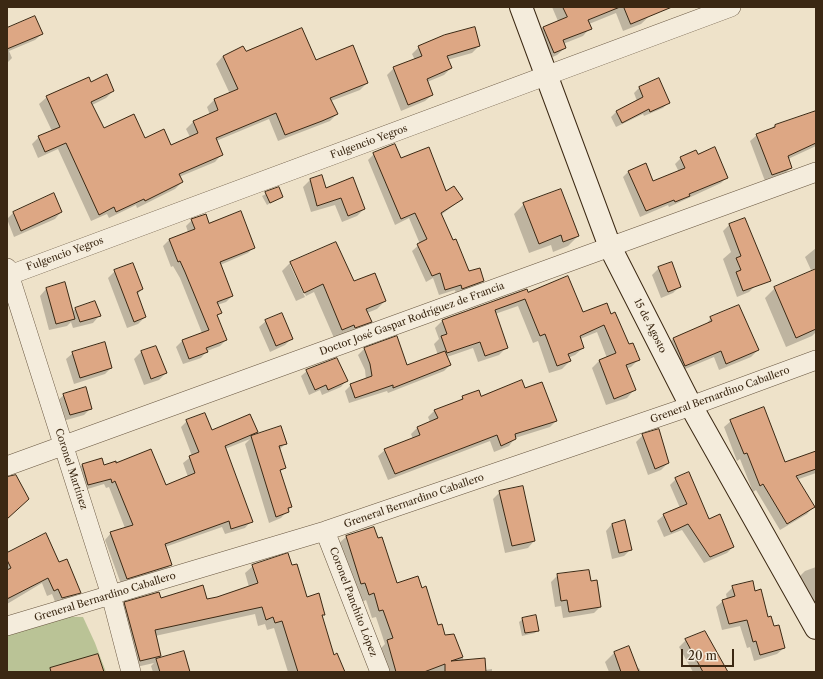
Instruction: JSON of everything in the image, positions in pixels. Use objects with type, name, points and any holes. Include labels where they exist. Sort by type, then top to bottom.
[{"type":"street","name":"15 de Agosto","points":[[521,7],[610,247],[691,406],[816,628]]},
{"type":"street","name":"Fulgencio Yegros","points":[[8,273],[547,76],[731,7]]},
{"type":"street","name":"Doctor José Gaspar Rodríguez de Francia","points":[[7,466],[816,172]]},
{"type":"street","name":"Coronel Martínez","points":[[8,273],[111,595],[131,672]]},
{"type":"street","name":"Greneral Bernardino Caballero","points":[[7,626],[325,531],[691,406],[816,360]]},
{"type":"street","name":"Coronel Panchito López","points":[[325,531],[380,672]]},
{"type":"green space","points":[[35,616],[83,617],[106,672],[7,672],[7,628]]},
{"type":"building","points":[[563,7],[620,7],[588,20],[592,29],[563,40],[566,48],[554,53],[543,27],[567,17]]},
{"type":"building","points":[[624,7],[672,7],[631,24]]},
{"type":"building","points":[[35,16],[43,34],[7,49],[7,28]]},
{"type":"building","points":[[475,27],[480,46],[447,56],[452,68],[427,79],[433,95],[408,105],[393,67],[422,56],[418,46],[444,35]]},
{"type":"building","points":[[302,28],[316,60],[353,45],[368,83],[330,98],[338,114],[285,135],[276,113],[216,138],[223,155],[179,174],[183,182],[145,201],[144,199],[116,212],[114,207],[99,215],[66,143],[45,152],[38,136],[60,127],[46,96],[89,77],[91,82],[107,74],[114,91],[91,102],[104,128],[134,114],[145,138],[164,129],[171,145],[198,133],[193,121],[218,110],[214,99],[238,89],[223,56],[243,46],[246,51]]},
{"type":"building","points":[[659,78],[670,103],[650,112],[649,109],[622,123],[616,111],[643,97],[639,87]]},
{"type":"building","points":[[816,111],[816,143],[788,156],[792,168],[772,175],[756,134],[775,127],[775,125]]},
{"type":"building","points":[[395,144],[401,158],[429,147],[446,191],[454,186],[463,199],[441,213],[453,240],[456,239],[469,271],[480,268],[484,281],[462,289],[461,285],[445,290],[440,273],[432,276],[417,244],[427,239],[415,213],[401,219],[373,153]]},
{"type":"building","points":[[715,147],[728,178],[689,194],[690,196],[675,202],[674,200],[646,211],[628,171],[646,163],[653,181],[685,168],[680,157],[696,150],[698,154]]},
{"type":"building","points":[[322,175],[326,188],[353,177],[365,209],[348,216],[341,198],[317,206],[310,179]]},
{"type":"building","points":[[279,187],[283,197],[270,203],[265,192]]},
{"type":"building","points":[[561,189],[579,236],[563,242],[561,235],[539,244],[523,203]]},
{"type":"building","points":[[54,193],[62,212],[21,231],[13,212]]},
{"type":"building","points":[[241,211],[255,248],[220,262],[233,296],[217,302],[222,313],[217,315],[227,340],[206,348],[208,352],[189,359],[182,340],[209,330],[185,272],[180,261],[178,262],[169,239],[195,229],[191,219],[206,214],[209,223]]},
{"type":"building","points":[[745,218],[771,281],[743,291],[736,272],[741,270],[736,258],[741,256],[729,224]]},
{"type":"building","points":[[336,242],[354,281],[375,273],[386,301],[366,309],[372,322],[355,328],[354,325],[342,330],[323,284],[304,293],[290,262]]},
{"type":"building","points":[[672,262],[681,287],[668,292],[658,267]]},
{"type":"building","points":[[133,263],[143,289],[137,292],[146,317],[134,322],[114,270]]},
{"type":"building","points":[[816,269],[816,329],[796,338],[774,287]]},
{"type":"building","points":[[568,276],[583,312],[607,303],[611,314],[615,312],[629,344],[633,343],[640,360],[626,365],[636,390],[614,399],[599,360],[616,353],[604,325],[580,336],[584,348],[568,354],[571,361],[557,366],[545,334],[540,336],[525,299],[495,310],[508,348],[485,356],[480,342],[447,353],[441,336],[447,334],[442,320],[527,289],[528,292]]},
{"type":"building","points":[[65,282],[75,319],[56,324],[46,288]]},
{"type":"building","points":[[95,301],[101,316],[80,322],[75,308]]},
{"type":"building","points":[[739,305],[759,350],[726,364],[721,351],[685,366],[673,338],[712,321],[710,317]]},
{"type":"building","points":[[282,313],[293,339],[276,346],[265,320]]},
{"type":"building","points":[[397,336],[407,365],[445,351],[451,365],[393,388],[393,385],[355,398],[350,384],[372,376],[370,364],[364,348]]},
{"type":"building","points":[[105,342],[112,368],[80,378],[72,352]]},
{"type":"building","points":[[156,346],[167,373],[151,379],[141,351]]},
{"type":"building","points":[[337,358],[348,381],[328,390],[326,385],[315,390],[306,370]]},
{"type":"building","points":[[522,380],[525,388],[542,382],[557,421],[515,434],[516,439],[501,446],[497,435],[395,474],[384,449],[420,435],[417,427],[438,418],[434,410],[463,399],[462,396],[479,390],[481,396]]},
{"type":"building","points":[[86,387],[92,409],[70,415],[63,394]]},
{"type":"building","points":[[764,407],[785,462],[816,451],[816,469],[796,476],[815,507],[787,524],[763,484],[760,486],[747,453],[744,454],[730,420]]},
{"type":"building","points":[[205,413],[212,430],[250,414],[258,432],[225,446],[253,522],[231,529],[229,521],[165,544],[172,565],[127,579],[110,532],[133,525],[115,481],[112,483],[111,479],[88,485],[82,464],[102,458],[104,465],[116,461],[116,463],[151,449],[166,485],[195,473],[189,456],[199,452],[186,420]]},
{"type":"building","points":[[281,426],[287,444],[279,446],[286,468],[280,470],[292,507],[288,508],[289,512],[276,517],[251,436]]},
{"type":"building","points":[[659,429],[669,463],[655,469],[642,434]]},
{"type":"building","points":[[689,472],[709,519],[720,514],[734,547],[710,557],[688,524],[671,532],[663,514],[687,504],[675,478]]},
{"type":"building","points":[[16,475],[29,499],[7,519],[7,477]]},
{"type":"building","points":[[523,486],[535,541],[512,546],[499,491]]},
{"type":"building","points":[[625,520],[632,550],[619,553],[612,524]]},
{"type":"building","points":[[374,527],[378,538],[382,537],[397,583],[418,576],[422,588],[426,586],[438,625],[442,624],[445,635],[454,634],[463,657],[451,661],[485,658],[486,672],[445,672],[445,664],[424,672],[396,672],[387,640],[393,638],[383,610],[379,611],[374,593],[369,595],[365,583],[361,584],[346,536]]},
{"type":"building","points":[[46,533],[59,562],[67,559],[81,593],[62,598],[58,589],[54,591],[48,578],[7,599],[7,570],[11,568],[7,560],[7,553]]},
{"type":"building","points":[[288,553],[292,565],[297,564],[307,597],[319,593],[325,615],[322,615],[334,655],[337,653],[345,672],[298,672],[282,621],[275,623],[273,617],[266,620],[262,607],[155,630],[161,656],[140,661],[124,602],[159,592],[161,598],[203,585],[207,599],[217,597],[258,583],[252,565]]},
{"type":"building","points":[[589,570],[591,581],[597,580],[601,607],[569,612],[567,600],[561,601],[557,574]]},
{"type":"building","points":[[753,581],[755,591],[761,589],[768,617],[771,616],[774,626],[779,625],[785,648],[760,655],[756,641],[753,642],[747,620],[729,624],[722,600],[735,596],[732,586]]},
{"type":"building","points":[[536,615],[539,631],[525,633],[522,618]]},
{"type":"building","points":[[705,631],[728,672],[703,672],[685,639]]},
{"type":"building","points":[[629,646],[639,672],[621,672],[614,652]]},
{"type":"building","points":[[184,651],[190,672],[160,672],[156,659]]},
{"type":"building","points":[[98,654],[104,672],[51,672],[50,668]]}]
